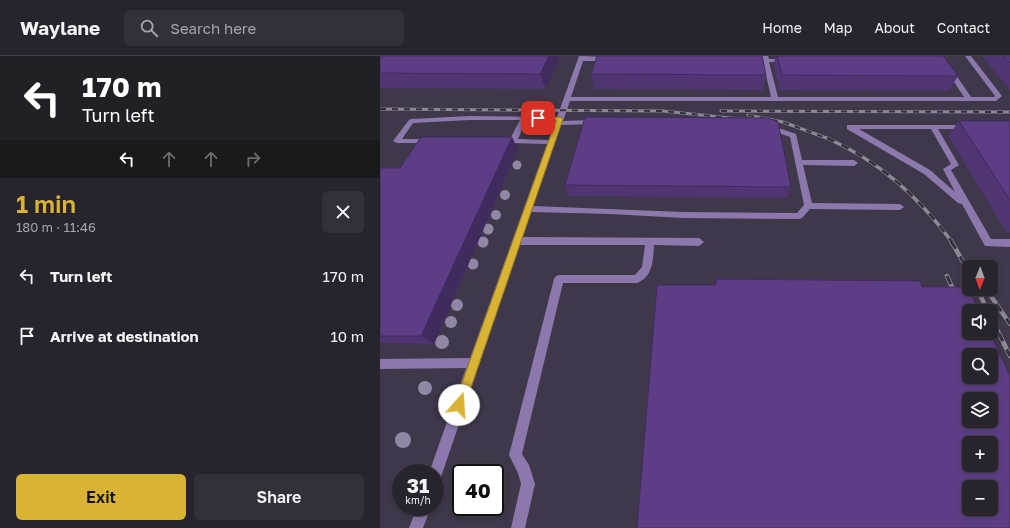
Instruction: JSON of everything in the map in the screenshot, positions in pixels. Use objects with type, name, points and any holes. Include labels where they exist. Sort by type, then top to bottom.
[{"type":"street","points":[[567,99],[996,99],[999,96],[968,56]]},
{"type":"street","points":[[439,464],[582,57],[620,59]]},
{"type":"street","points":[[766,58],[775,100]]},
{"type":"street","points":[[743,60],[766,58],[797,61]]},
{"type":"street","points":[[940,60],[969,100]]},
{"type":"street","points":[[441,141],[397,141],[411,121],[470,118],[524,118],[590,123],[606,121]]},
{"type":"street","points":[[524,118],[510,141],[552,142]]},
{"type":"street","points":[[758,124],[780,130],[793,136],[808,206]]},
{"type":"street","points":[[969,208],[927,172],[850,126],[979,127]]},
{"type":"street","points":[[933,127],[955,165],[947,169],[988,242],[1010,242]]},
{"type":"street","points":[[799,162],[854,163]]},
{"type":"street","points":[[528,209],[611,211],[683,215],[799,216],[808,206],[900,206]]},
{"type":"street","points":[[516,241],[699,242]]},
{"type":"street","points":[[518,528],[528,484],[524,470],[515,455],[559,279],[637,279],[647,269],[650,241]]},
{"type":"street","points":[[380,364],[474,364]]},
{"type":"street","points":[[416,528],[421,516]]},
{"type":"shaded area","points":[[380,56],[1010,56],[1010,528],[380,528]]},
{"type":"building","points":[[380,56],[549,56],[540,74],[380,73]]},
{"type":"building","points":[[597,56],[762,56],[766,75],[591,74]]},
{"type":"building","points":[[777,56],[943,56],[958,76],[782,75]]},
{"type":"building","points":[[1004,56],[1010,56],[1010,63]]},
{"type":"building","points":[[585,117],[768,118],[778,122],[791,187],[565,185]]},
{"type":"building","points":[[959,121],[1010,121],[1010,200]]},
{"type":"building","points":[[421,137],[512,137],[421,336],[380,336],[380,168],[400,168]]},
{"type":"building","points":[[716,279],[920,281],[922,287],[962,287],[962,296],[972,296],[976,304],[962,304],[962,340],[993,340],[997,348],[962,348],[962,384],[998,384],[998,350],[1010,376],[1010,528],[637,528],[657,285],[716,285]]},
{"type":"railway","points":[[380,109],[663,111],[749,120]]},
{"type":"railway","points":[[721,111],[1010,112]]},
{"type":"railway","points":[[748,115],[783,122],[829,139]]},
{"type":"railway","points":[[827,138],[864,158],[896,181],[925,209],[952,242]]},
{"type":"railway","points":[[951,241],[962,260]]},
{"type":"railway","points":[[947,276],[956,296]]},
{"type":"railway","points":[[980,296],[984,304]]},
{"type":"railway","points":[[991,296],[1010,324]]},
{"type":"railway","points":[[998,331],[1010,356]]},
{"type":"route","points":[[459,405],[560,119],[538,118]]}]
